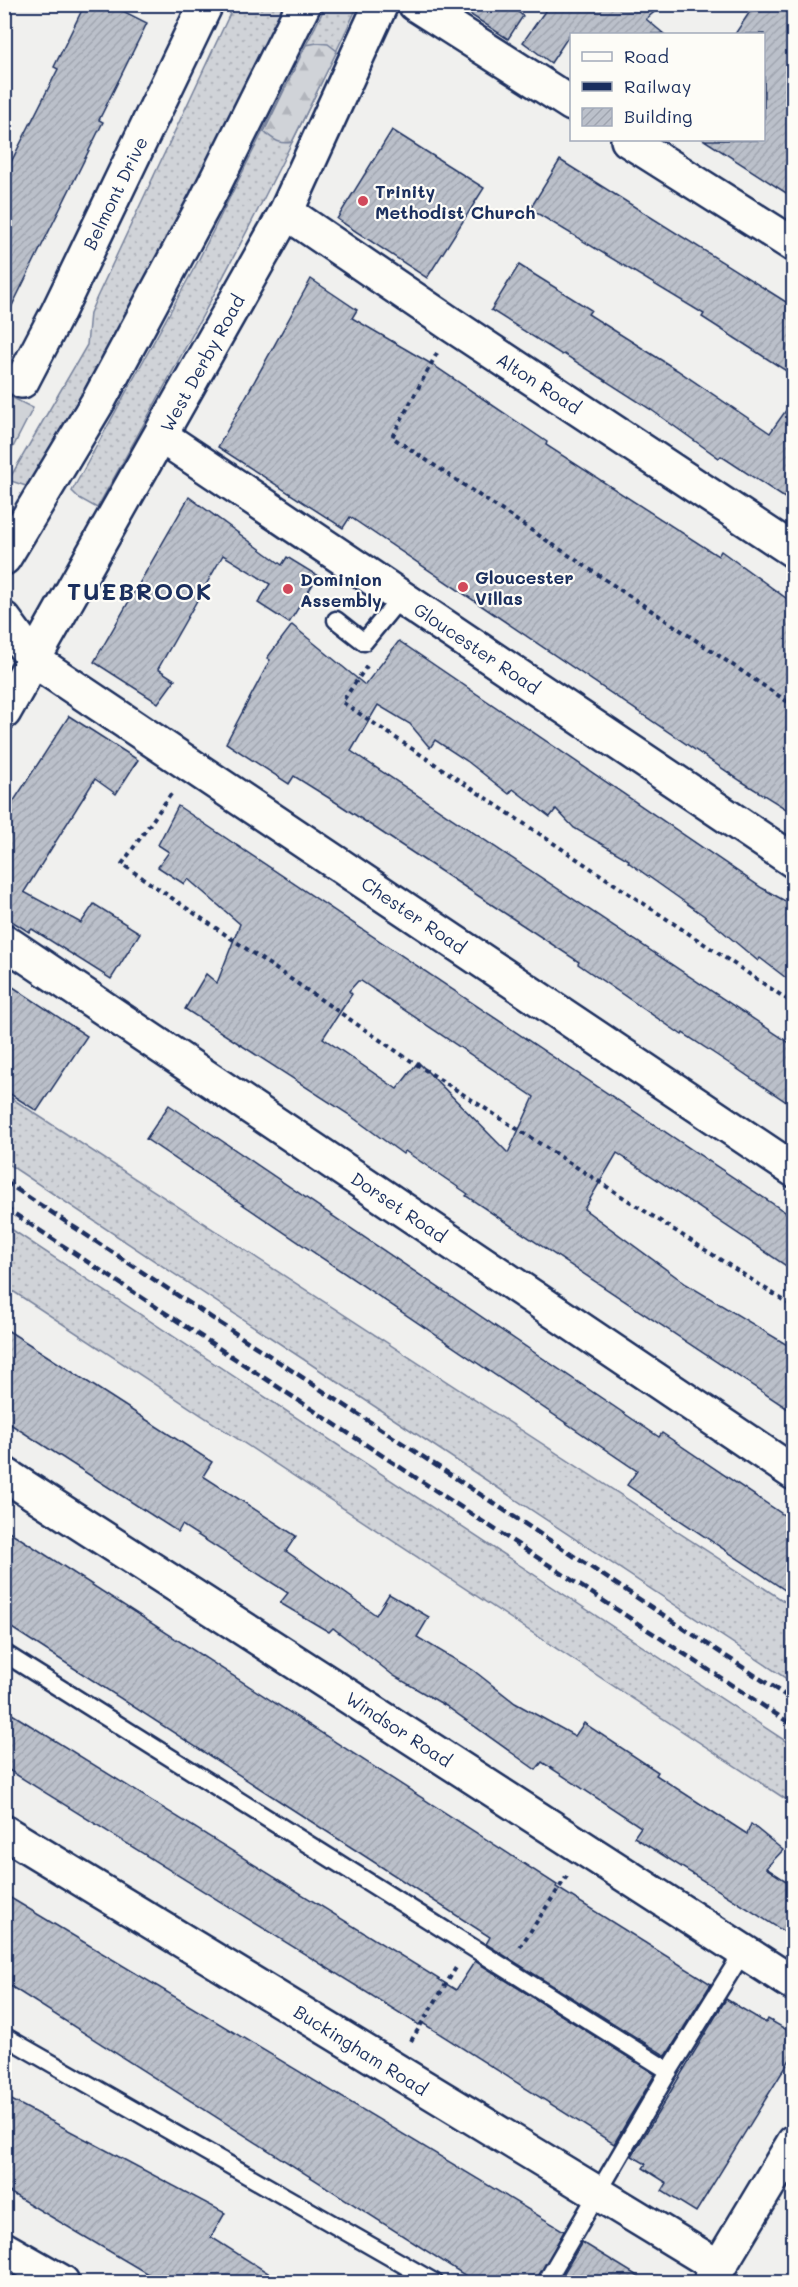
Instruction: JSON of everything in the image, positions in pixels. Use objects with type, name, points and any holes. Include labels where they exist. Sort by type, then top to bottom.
[{"type":"main road","name":"Belmont Drive","points":[[22,381],[58,312],[206,4]]},
{"type":"main road","points":[[4,558],[99,400],[206,201],[304,4]]},
{"type":"main road","name":"West Derby Road","points":[[4,712],[35,661],[286,212],[381,4]]},
{"type":"main road","points":[[415,4],[570,103]]},
{"type":"main road","points":[[630,141],[794,245]]},
{"type":"main road","name":"Alton Road","points":[[286,212],[452,325],[794,550]]},
{"type":"main road","name":"Gloucester Road","points":[[161,435],[794,861]]},
{"type":"main road","name":"Chester Road","points":[[4,619],[35,661],[794,1170]]},
{"type":"main road","name":"Dorset Road","points":[[4,941],[794,1473]]},
{"type":"main road","name":"Windsor Road","points":[[4,1474],[794,1984]]},
{"type":"main road","name":"Buckingham Road","points":[[4,1832],[597,2194],[715,2275]]},
{"type":"main road","points":[[715,2275],[794,2142]]},
{"type":"main road","points":[[4,2249],[62,2283]]},
{"type":"lane","points":[[336,620],[364,642],[401,597]]},
{"type":"lane","points":[[4,1653],[669,2071]]},
{"type":"lane","points":[[546,2283],[669,2071],[743,1952]]},
{"type":"lane","points":[[4,2036],[434,2283]]},
{"type":"path","points":[[452,325],[392,437],[794,705]]},
{"type":"path","points":[[373,657],[342,702],[794,1004]]},
{"type":"path","points":[[190,765],[122,864],[402,1055],[794,1307]]},
{"type":"path","points":[[507,1968],[584,1849]]},
{"type":"path","points":[[393,2069],[470,1945]]},
{"type":"green space","points":[[234,5],[284,5],[234,111],[141,289],[29,487],[11,481],[11,476],[87,345],[90,313]]},
{"type":"green space","points":[[326,5],[358,5],[233,259],[97,508],[79,498],[72,491],[198,261]]},
{"type":"green space","points":[[328,44],[337,51],[292,142],[277,141],[264,132],[306,45]]},
{"type":"green space","points":[[5,394],[33,408],[5,463]]},
{"type":"green space","points":[[5,1094],[793,1607],[793,1683],[5,1162]]},
{"type":"green space","points":[[5,1225],[793,1746],[793,1804],[5,1286]]},
{"type":"building","points":[[85,4],[109,4],[147,23],[99,120],[103,122],[4,322],[4,176],[58,69],[54,67]]},
{"type":"building","points":[[454,4],[508,4],[523,16],[508,39]]},
{"type":"building","points":[[550,4],[664,4],[646,19],[663,33],[570,33],[551,63],[523,42]]},
{"type":"building","points":[[755,4],[794,4],[794,198],[706,141],[765,141],[765,33],[736,33]]},
{"type":"building","points":[[392,130],[484,188],[427,278],[337,219]]},
{"type":"building","points":[[560,160],[794,307],[794,376],[702,317],[704,314],[530,209]]},
{"type":"building","points":[[519,265],[591,310],[588,314],[677,370],[770,433],[794,399],[794,504],[721,456],[719,458],[650,409],[491,310]]},
{"type":"building","points":[[311,279],[357,310],[352,318],[433,365],[547,442],[546,445],[718,556],[721,551],[794,604],[794,814],[741,781],[350,517],[343,528],[218,447]]},
{"type":"building","points":[[189,497],[282,565],[287,557],[318,576],[289,623],[258,603],[270,584],[223,555],[158,669],[175,680],[158,703],[94,662]]},
{"type":"building","points":[[292,625],[365,685],[399,641],[762,888],[794,906],[794,984],[760,958],[758,961],[703,915],[628,862],[629,860],[574,828],[556,809],[550,817],[513,789],[509,794],[467,761],[435,740],[430,748],[410,724],[378,705],[351,751],[794,1046],[794,1107],[683,1033],[682,1035],[578,964],[579,962],[337,803],[294,776],[289,784],[226,743],[270,660],[267,658]]},
{"type":"building","points":[[69,716],[138,760],[116,794],[95,779],[24,892],[81,923],[94,904],[140,933],[111,979],[32,929],[29,932],[7,918],[4,922],[4,816]]},
{"type":"building","points":[[178,806],[794,1218],[794,1271],[617,1153],[584,1209],[686,1284],[794,1349],[794,1413],[466,1196],[468,1194],[405,1151],[403,1154],[348,1114],[185,1009],[206,974],[217,983],[240,924],[188,879],[184,884],[158,867],[169,852],[158,845]],"holes":[[[358,981],[534,1097],[508,1153],[418,1062],[397,1089],[323,1038],[352,994],[349,991]]]},
{"type":"building","points":[[4,981],[87,1036],[37,1111],[4,1090]]},
{"type":"building","points":[[169,1105],[659,1437],[662,1433],[794,1522],[794,1596],[627,1485],[637,1471],[146,1139]]},
{"type":"building","points":[[4,1328],[212,1462],[203,1476],[296,1536],[286,1551],[376,1615],[389,1594],[429,1617],[417,1637],[473,1670],[515,1703],[575,1736],[584,1723],[658,1772],[656,1775],[747,1834],[751,1824],[783,1850],[766,1868],[794,1886],[794,1938],[634,1837],[641,1827],[542,1762],[536,1770],[446,1706],[394,1676],[333,1628],[329,1632],[280,1603],[288,1593],[182,1525],[178,1532],[4,1420]]},
{"type":"building","points":[[4,1528],[557,1885],[556,1887],[711,1984],[666,2056],[486,1944],[490,1937],[4,1623]]},
{"type":"building","points":[[4,1709],[456,1990],[475,1961],[655,2074],[614,2144],[421,2022],[419,2025],[4,1767]]},
{"type":"building","points":[[4,1894],[564,2231],[536,2283],[477,2283],[4,1982]]},
{"type":"building","points":[[726,1999],[766,2023],[768,2019],[794,2034],[794,2053],[696,2212],[662,2191],[667,2183],[643,2168],[646,2164],[632,2156]]},
{"type":"building","points":[[4,2096],[225,2213],[211,2237],[284,2283],[163,2283],[4,2189]]},
{"type":"building","points":[[582,2242],[649,2283],[558,2283]]},
{"type":"railway","points":[[4,1181],[794,1701]]},
{"type":"railway","points":[[4,1207],[794,1726]]},
{"type":"place","name":"Trinity Methodist Church","points":[[363,201]]},
{"type":"place","name":"Gloucester Villas","points":[[463,587]]},
{"type":"place","name":"Dominion Assembly","points":[[288,589]]},
{"type":"district","name":"TUEBROOK","points":[[140,590]]}]
